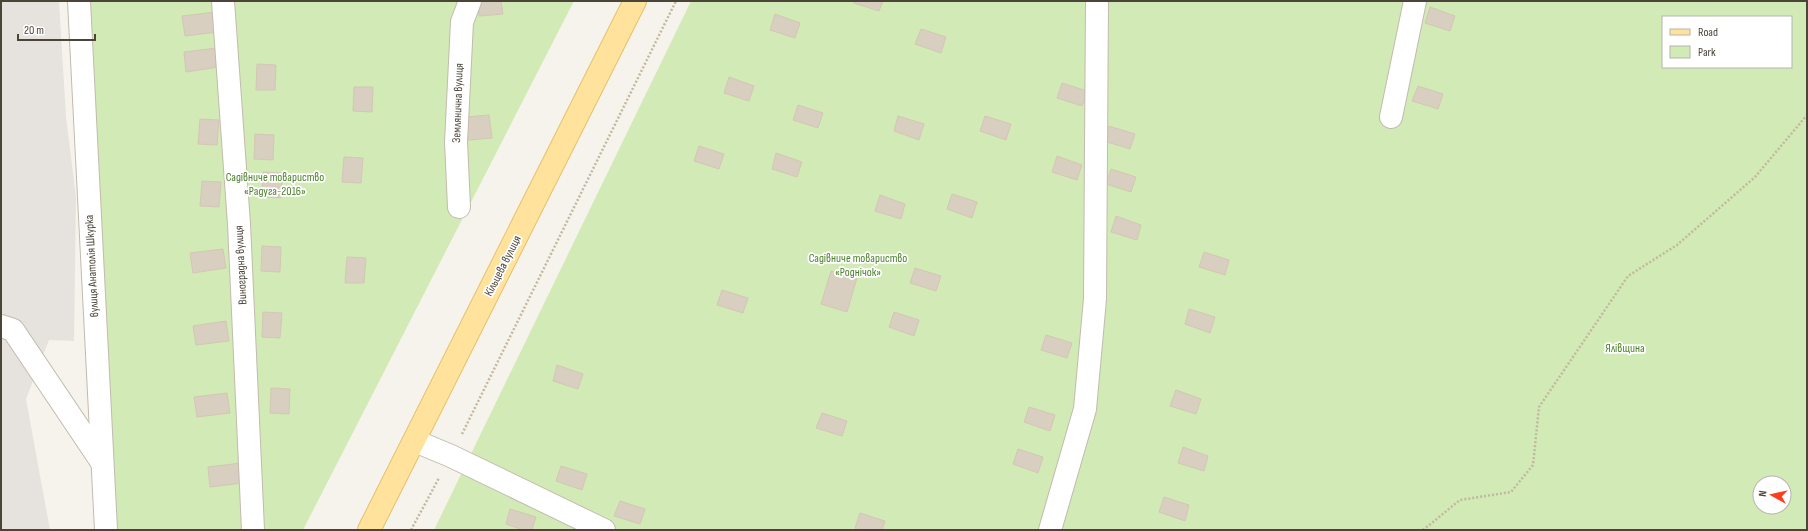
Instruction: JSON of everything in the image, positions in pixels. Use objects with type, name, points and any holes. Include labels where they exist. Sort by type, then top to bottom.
[{"type":"main road","name":"Кільцева вулиця","points":[[369,530],[636,1]]},
{"type":"street","name":"вулиця Анатолія Шкурка","points":[[79,1],[106,530]]},
{"type":"street","name":"Виноградна вулиця","points":[[223,1],[239,224],[253,530]]},
{"type":"street","name":"Землянична вулиця","points":[[459,207],[456,142],[462,22],[470,1]]},
{"type":"street","points":[[1050,530],[1085,409],[1095,299],[1097,1]]},
{"type":"street","points":[[1391,117],[1415,1]]},
{"type":"street","points":[[1,310],[7,328],[102,461]]},
{"type":"street","points":[[415,441],[451,456],[604,530]]},
{"type":"path","points":[[411,530],[451,456],[676,1]]},
{"type":"path","points":[[1423,530],[1460,500],[1511,492],[1533,465],[1539,407],[1628,276],[1676,245],[1755,178],[1807,115]]},
{"type":"shaded area","points":[[1,1],[59,1],[66,117],[76,197],[74,341],[49,340],[26,399],[50,530],[1,530]]},
{"type":"green space","name":"Садівниче товариство «Радуга-2016»","points":[[82,1],[574,1],[303,530],[110,530]]},
{"type":"green space","name":"Садівниче товариство «Роднічок»","points":[[691,1],[1807,1],[1807,530],[434,530]]},
{"type":"building","points":[[478,1],[501,1],[503,14],[479,16]]},
{"type":"building","points":[[854,1],[883,1],[879,11],[854,3]]},
{"type":"building","points":[[1430,7],[1455,16],[1450,31],[1425,23]]},
{"type":"building","points":[[215,12],[218,32],[185,36],[182,16]]},
{"type":"building","points":[[775,14],[800,23],[795,38],[770,30]]},
{"type":"building","points":[[921,29],[946,37],[941,53],[915,44]]},
{"type":"building","points":[[217,48],[219,67],[186,72],[184,52]]},
{"type":"building","points":[[257,64],[276,65],[275,90],[256,90]]},
{"type":"building","points":[[729,77],[754,86],[749,101],[724,93]]},
{"type":"building","points":[[1062,83],[1087,91],[1082,106],[1057,98]]},
{"type":"building","points":[[1418,86],[1443,94],[1438,109],[1412,101]]},
{"type":"building","points":[[354,87],[373,87],[372,112],[353,111]]},
{"type":"building","points":[[798,105],[823,113],[818,128],[793,120]]},
{"type":"building","points":[[489,115],[492,138],[468,140],[466,117]]},
{"type":"building","points":[[898,116],[924,124],[919,140],[894,131]]},
{"type":"building","points":[[985,116],[1011,124],[1006,140],[980,131]]},
{"type":"building","points":[[200,119],[219,120],[217,145],[198,144]]},
{"type":"building","points":[[1109,126],[1135,134],[1130,149],[1104,141]]},
{"type":"building","points":[[255,134],[274,135],[273,160],[254,159]]},
{"type":"building","points":[[699,146],[724,154],[719,169],[694,161]]},
{"type":"building","points":[[776,153],[802,162],[797,177],[772,169]]},
{"type":"building","points":[[1057,156],[1082,165],[1077,180],[1052,172]]},
{"type":"building","points":[[344,157],[363,158],[361,183],[342,182]]},
{"type":"building","points":[[1111,169],[1136,177],[1131,192],[1106,184]]},
{"type":"building","points":[[263,172],[282,173],[281,198],[262,197]]},
{"type":"building","points":[[202,181],[221,182],[219,207],[200,206]]},
{"type":"building","points":[[952,194],[977,202],[972,218],[947,209]]},
{"type":"building","points":[[880,195],[905,204],[901,219],[875,211]]},
{"type":"building","points":[[1116,216],[1141,225],[1137,240],[1111,232]]},
{"type":"building","points":[[262,246],[281,247],[280,272],[261,271]]},
{"type":"building","points":[[223,249],[226,268],[193,273],[190,253]]},
{"type":"building","points":[[1204,252],[1229,260],[1225,275],[1199,267]]},
{"type":"building","points":[[347,257],[366,258],[364,283],[345,283]]},
{"type":"building","points":[[915,268],[941,276],[936,291],[910,283]]},
{"type":"building","points":[[831,271],[857,278],[847,312],[821,304]]},
{"type":"building","points":[[722,290],[748,298],[743,313],[717,305]]},
{"type":"building","points":[[1189,309],[1215,317],[1210,333],[1185,324]]},
{"type":"building","points":[[263,312],[282,313],[280,338],[262,337]]},
{"type":"building","points":[[894,312],[919,320],[914,336],[889,327]]},
{"type":"building","points":[[226,321],[229,341],[196,345],[193,326]]},
{"type":"building","points":[[1046,335],[1072,343],[1067,358],[1041,350]]},
{"type":"building","points":[[557,365],[583,374],[578,389],[553,381]]},
{"type":"building","points":[[271,388],[290,389],[289,414],[270,413]]},
{"type":"building","points":[[1176,390],[1201,399],[1196,414],[1170,406]]},
{"type":"building","points":[[227,393],[230,413],[197,417],[194,397]]},
{"type":"building","points":[[1029,407],[1055,415],[1050,431],[1024,422]]},
{"type":"building","points":[[822,413],[847,421],[842,436],[816,428]]},
{"type":"building","points":[[1183,447],[1208,456],[1204,471],[1178,463]]},
{"type":"building","points":[[1018,449],[1043,457],[1038,473],[1013,464]]},
{"type":"building","points":[[241,463],[243,483],[210,487],[208,467]]},
{"type":"building","points":[[561,466],[587,474],[582,490],[556,481]]},
{"type":"building","points":[[1164,497],[1189,505],[1185,521],[1159,512]]},
{"type":"building","points":[[620,501],[645,509],[640,524],[614,516]]},
{"type":"building","points":[[510,509],[536,517],[532,530],[523,530],[506,524]]},
{"type":"building","points":[[860,513],[885,521],[882,530],[859,530],[855,528]]},
{"type":"park label","name":"Ялівщина","points":[[1625,348]]}]
